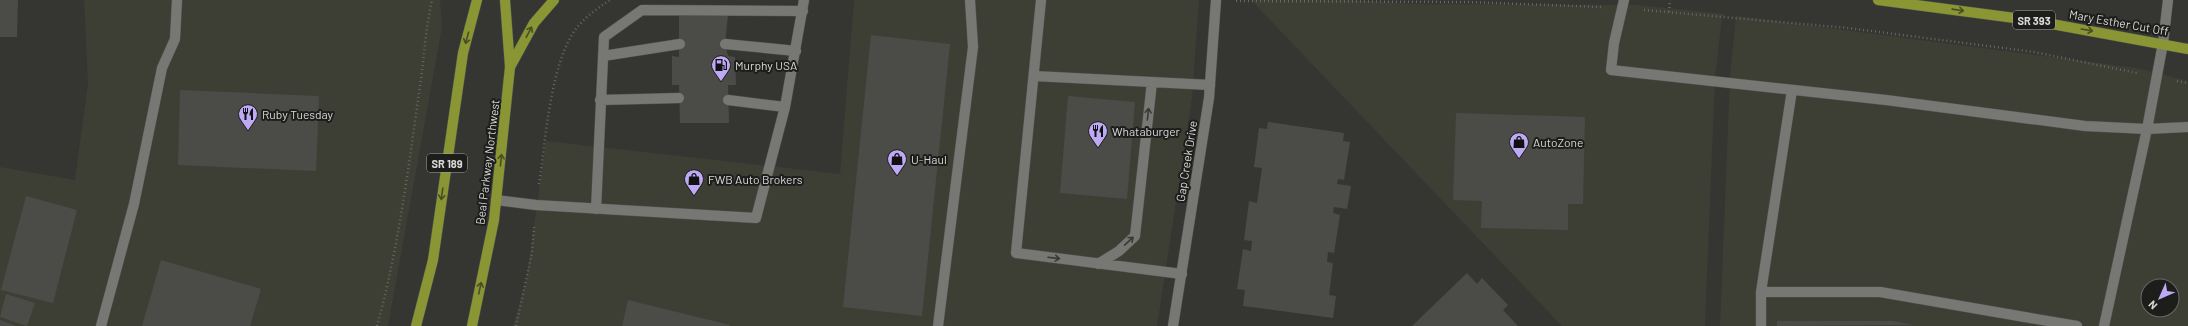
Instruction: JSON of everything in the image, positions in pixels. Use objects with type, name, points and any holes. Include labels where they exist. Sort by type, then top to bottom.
[{"type":"main road","name":"SR 189","points":[[416,326],[433,260],[462,53],[477,0]]},
{"type":"main road","name":"Beal Parkway Northwest","points":[[472,326],[494,220],[510,67],[505,0]]},
{"type":"main road","points":[[510,67],[534,23],[554,0]]},
{"type":"main road","name":"Mary Esther Cut Off","points":[[1878,0],[2030,20],[2163,43],[2188,49]]},
{"type":"street","points":[[101,326],[134,204],[162,68],[175,39],[177,0]]},
{"type":"street","points":[[496,200],[536,205],[756,218],[785,107],[804,0]]},
{"type":"street","points":[[938,326],[973,48],[970,0]]},
{"type":"street","points":[[1041,0],[1016,253],[1182,274]]},
{"type":"street","name":"Gap Creek Drive","points":[[1173,326],[1210,85],[1216,0]]},
{"type":"street","points":[[2104,326],[2147,129],[2163,43],[2168,0]]},
{"type":"street","points":[[1623,4],[1614,43],[1611,70],[1924,105],[2085,126],[2147,129],[2188,127]]},
{"type":"street","points":[[596,209],[604,37],[642,10],[803,11]]},
{"type":"street","points":[[603,56],[680,44]]},
{"type":"street","points":[[725,44],[796,51]]},
{"type":"street","points":[[1034,76],[1210,85]]},
{"type":"street","points":[[1098,264],[1119,251],[1135,236],[1152,82]]},
{"type":"street","points":[[1761,326],[1761,292],[1792,90]]},
{"type":"street","points":[[600,100],[679,98]]},
{"type":"street","points":[[728,100],[785,107]]},
{"type":"street","points":[[1761,292],[1880,292],[2077,326]]},
{"type":"path","points":[[377,326],[395,249],[405,194],[420,86],[426,27],[432,0]]},
{"type":"path","points":[[516,326],[532,253],[536,205],[556,78],[565,49],[578,26],[610,0]]},
{"type":"path","points":[[1216,0],[1623,4],[1669,12],[1848,28],[2034,52],[2188,83]]},
{"type":"path","points":[[1669,12],[1670,0]]},
{"type":"shaded area","points":[[84,0],[440,0],[442,27],[388,326],[0,326],[0,167],[75,180],[88,83]]},
{"type":"shaded area","points":[[854,0],[1199,0],[1192,98],[1157,326],[513,326],[526,282],[546,141],[840,174]]},
{"type":"shaded area","points":[[1251,0],[1353,0],[1413,4],[1638,5],[1725,14],[1722,17],[1715,78],[1705,326],[1562,326]]},
{"type":"shaded area","points":[[1736,16],[2137,68],[2188,81],[2188,326],[1720,326],[1730,77]]},
{"type":"building","points":[[0,0],[18,0],[17,37],[0,37]]},
{"type":"building","points":[[679,15],[728,15],[725,44],[728,56],[735,57],[736,85],[728,85],[729,123],[680,123],[679,85],[672,85],[672,56],[679,57]]},
{"type":"building","name":"U-Haul","points":[[871,35],[950,44],[922,316],[843,307]]},
{"type":"building","name":"Ruby Tuesday","points":[[180,90],[319,96],[316,171],[178,165]]},
{"type":"building","name":"Whataburger","points":[[1068,96],[1135,102],[1127,199],[1060,193]]},
{"type":"building","name":"AutoZone","points":[[1456,113],[1585,117],[1583,204],[1568,204],[1568,230],[1481,228],[1482,201],[1453,200]]},
{"type":"building","points":[[1268,122],[1344,133],[1343,141],[1350,142],[1344,180],[1338,179],[1337,184],[1351,186],[1347,209],[1334,207],[1333,213],[1340,215],[1334,253],[1328,252],[1327,262],[1333,263],[1329,295],[1336,296],[1333,318],[1243,306],[1245,290],[1237,289],[1243,249],[1251,251],[1252,241],[1244,240],[1249,201],[1257,203],[1262,168],[1254,167],[1259,128],[1267,129]]},
{"type":"building","points":[[26,196],[77,210],[53,303],[1,290]]},
{"type":"building","points":[[161,260],[261,289],[250,326],[142,326]]},
{"type":"building","points":[[1467,273],[1477,284],[1482,278],[1508,305],[1503,310],[1518,326],[1412,326]]},
{"type":"building","points":[[6,294],[35,303],[27,326],[0,317]]},
{"type":"building","points":[[628,300],[730,325],[730,326],[622,326]]},
{"type":"building","points":[[0,320],[16,326],[0,326]]},
{"type":"building","points":[[1777,321],[1892,321],[1914,325],[1777,326]]},
{"type":"place","name":"Murphy USA","points":[[721,82]]},
{"type":"place","name":"Ruby Tuesday","points":[[248,131]]},
{"type":"place","name":"Whataburger","points":[[1098,148]]},
{"type":"place","name":"AutoZone","points":[[1519,159]]},
{"type":"place","name":"U-Haul","points":[[897,176]]},
{"type":"place","name":"FWB Auto Brokers","points":[[694,196]]}]
